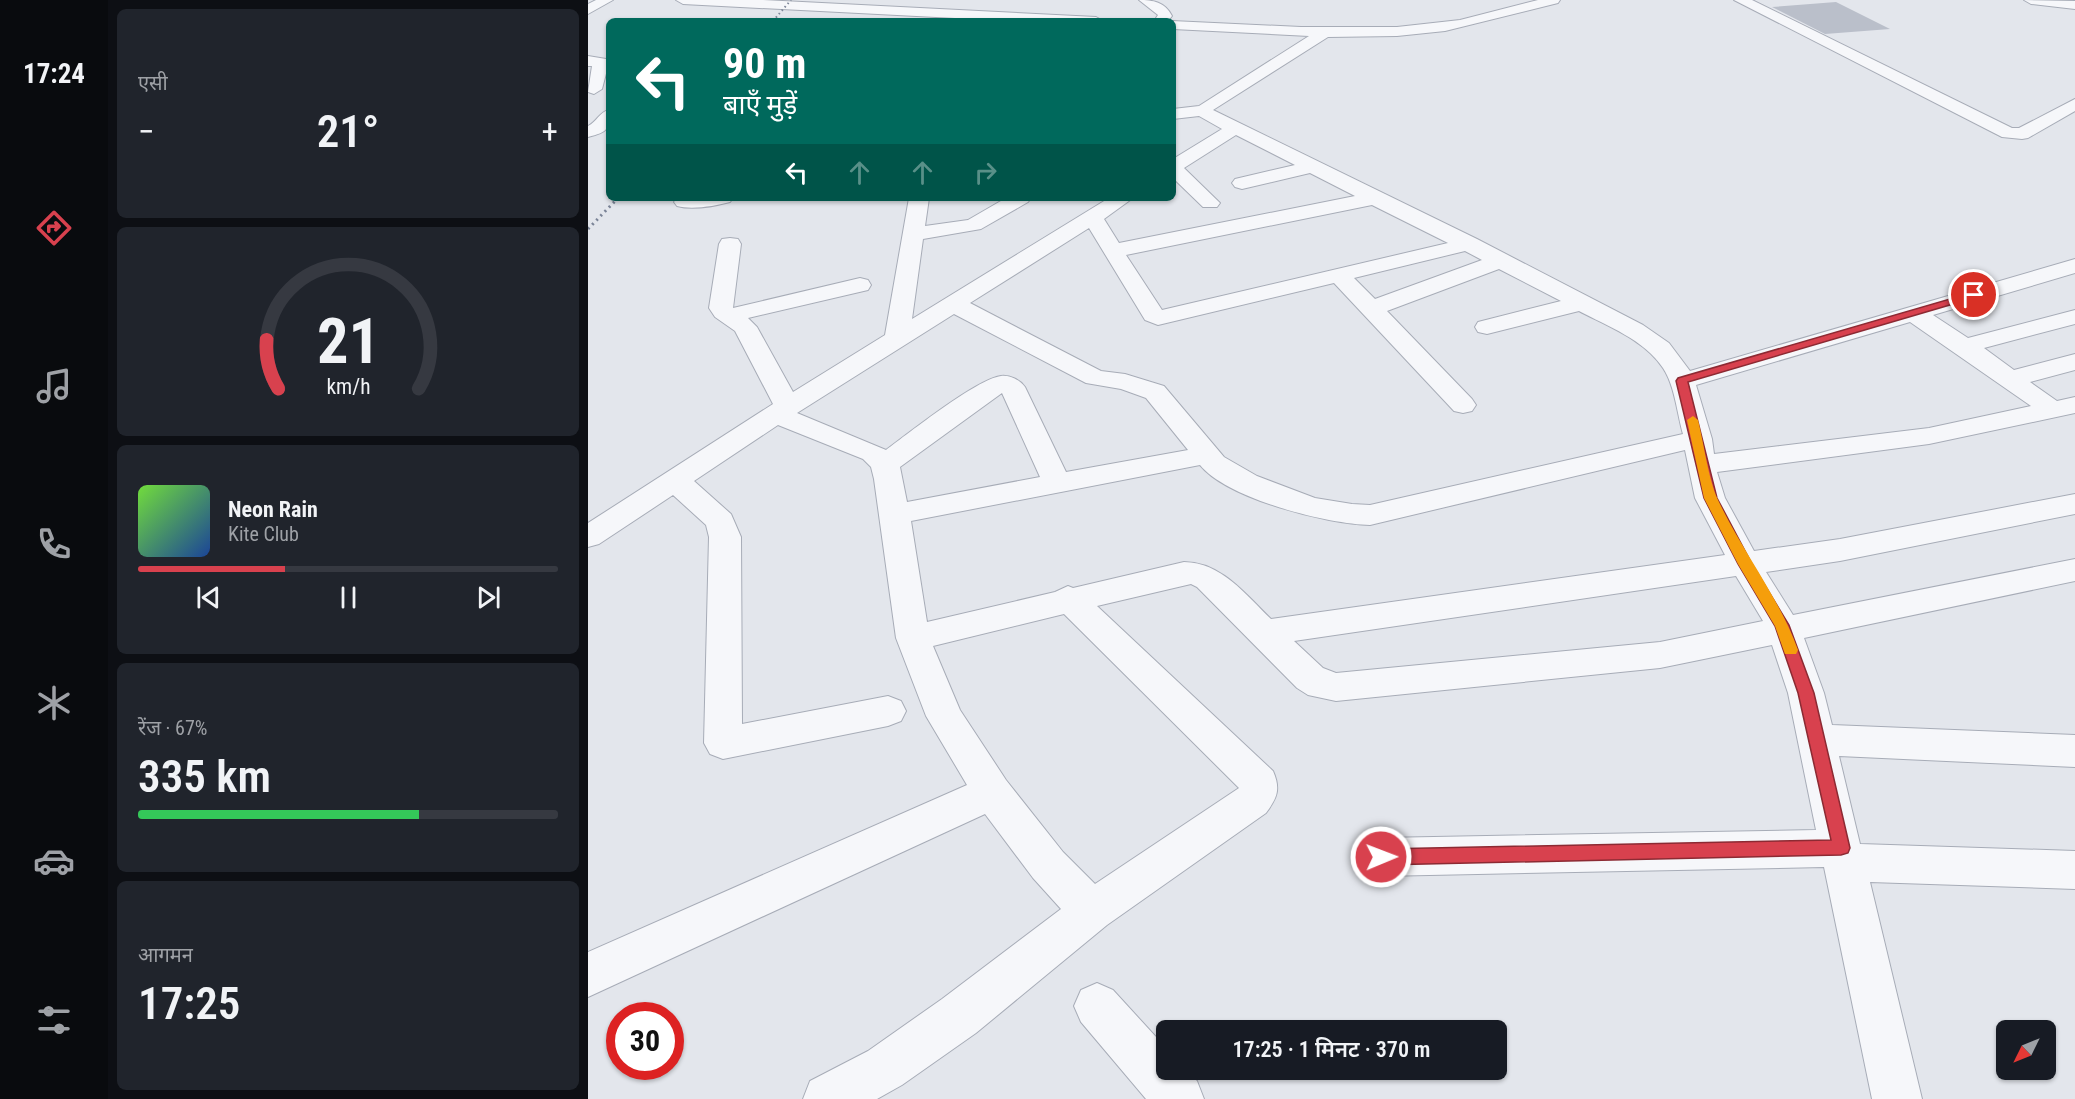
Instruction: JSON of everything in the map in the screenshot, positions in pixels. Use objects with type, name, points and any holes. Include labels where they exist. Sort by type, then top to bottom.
[{"type":"street","points":[[588,10],[606,0]]},
{"type":"street","points":[[683,0],[958,18],[992,16],[1012,18]]},
{"type":"street","points":[[992,16],[1014,0]]},
{"type":"street","points":[[1146,0],[1165,15],[1163,18]]},
{"type":"street","points":[[1176,25],[1327,31],[1431,29],[1504,14],[1552,0]]},
{"type":"street","points":[[1741,0],[2008,133],[2022,134],[2075,104]]},
{"type":"street","points":[[2031,0],[2075,5]]},
{"type":"street","points":[[1176,114],[1204,110],[1327,31]]},
{"type":"street","points":[[588,61],[601,62],[597,89]]},
{"type":"street","points":[[1204,110],[1234,129],[1469,244],[1634,330],[1660,348],[1675,366],[1682,381],[1710,498],[1783,629],[1806,693],[1897,1099]]},
{"type":"street","points":[[588,132],[600,127],[606,119]]},
{"type":"street","points":[[1176,166],[1234,129]]},
{"type":"street","points":[[1242,183],[1312,166]]},
{"type":"street","points":[[1176,171],[1210,203]]},
{"type":"street","points":[[1113,251],[1376,198]]},
{"type":"street","points":[[684,202],[694,201]]},
{"type":"street","points":[[897,339],[920,201]]},
{"type":"street","points":[[914,234],[974,225],[1016,201]]},
{"type":"street","points":[[588,537],[782,410],[1118,201]]},
{"type":"street","points":[[1092,217],[1153,315],[1158,318],[1469,244]]},
{"type":"street","points":[[730,244],[721,308],[728,316],[745,327],[782,410],[873,453],[885,464],[913,638],[944,716],[992,792],[1048,865],[1092,911]]},
{"type":"street","points":[[1371,309],[1501,261]]},
{"type":"street","points":[[1682,381],[2075,266]]},
{"type":"street","points":[[1340,276],[1462,405]]},
{"type":"street","points":[[728,316],[860,285]]},
{"type":"street","points":[[1487,327],[1582,303]]},
{"type":"street","points":[[953,304],[1095,378],[1125,382],[1155,392],[1207,455],[1224,470],[1251,485],[1329,512],[1352,516],[1370,515],[1700,452],[1929,436],[2064,407]]},
{"type":"street","points":[[1913,313],[2010,379],[2064,407]]},
{"type":"street","points":[[1964,346],[2075,317]]},
{"type":"street","points":[[2027,331],[2075,361]]},
{"type":"street","points":[[2010,379],[2075,361]]},
{"type":"street","points":[[885,464],[989,389],[1003,383],[1012,387],[1057,483]]},
{"type":"street","points":[[894,514],[1207,455]]},
{"type":"street","points":[[676,481],[720,521],[725,537],[723,743],[888,711]]},
{"type":"street","points":[[1264,633],[1840,550],[2075,504]]},
{"type":"street","points":[[913,638],[1068,598],[1184,573],[1196,573],[1208,579],[1310,678],[1321,685],[1336,687],[1630,659],[2071,576]]},
{"type":"street","points":[[828,1099],[885,1068],[959,1016],[1092,911],[1252,801],[1259,792],[1259,783],[1068,598]]},
{"type":"street","points":[[1817,740],[2075,751]]},
{"type":"street","points":[[588,975],[992,792]]},
{"type":"street","points":[[1381,857],[1843,855],[2075,870]]},
{"type":"street","points":[[1097,1006],[1179,1099]]},
{"type":"building","points":[[1836,2],[1890,29],[1825,34],[1772,7]]},
{"type":"railway","points":[[776,18],[791,0]]},
{"type":"railway","points":[[588,229],[615,201]]},
{"type":"slow traffic","points":[[1693,420],[1710,498],[1745,564],[1782,625],[1791,650]]},
{"type":"route","points":[[1381,857],[1841,848],[1806,693],[1782,625],[1745,564],[1710,498],[1701,465],[1698,439],[1682,381],[1974,295]]}]
